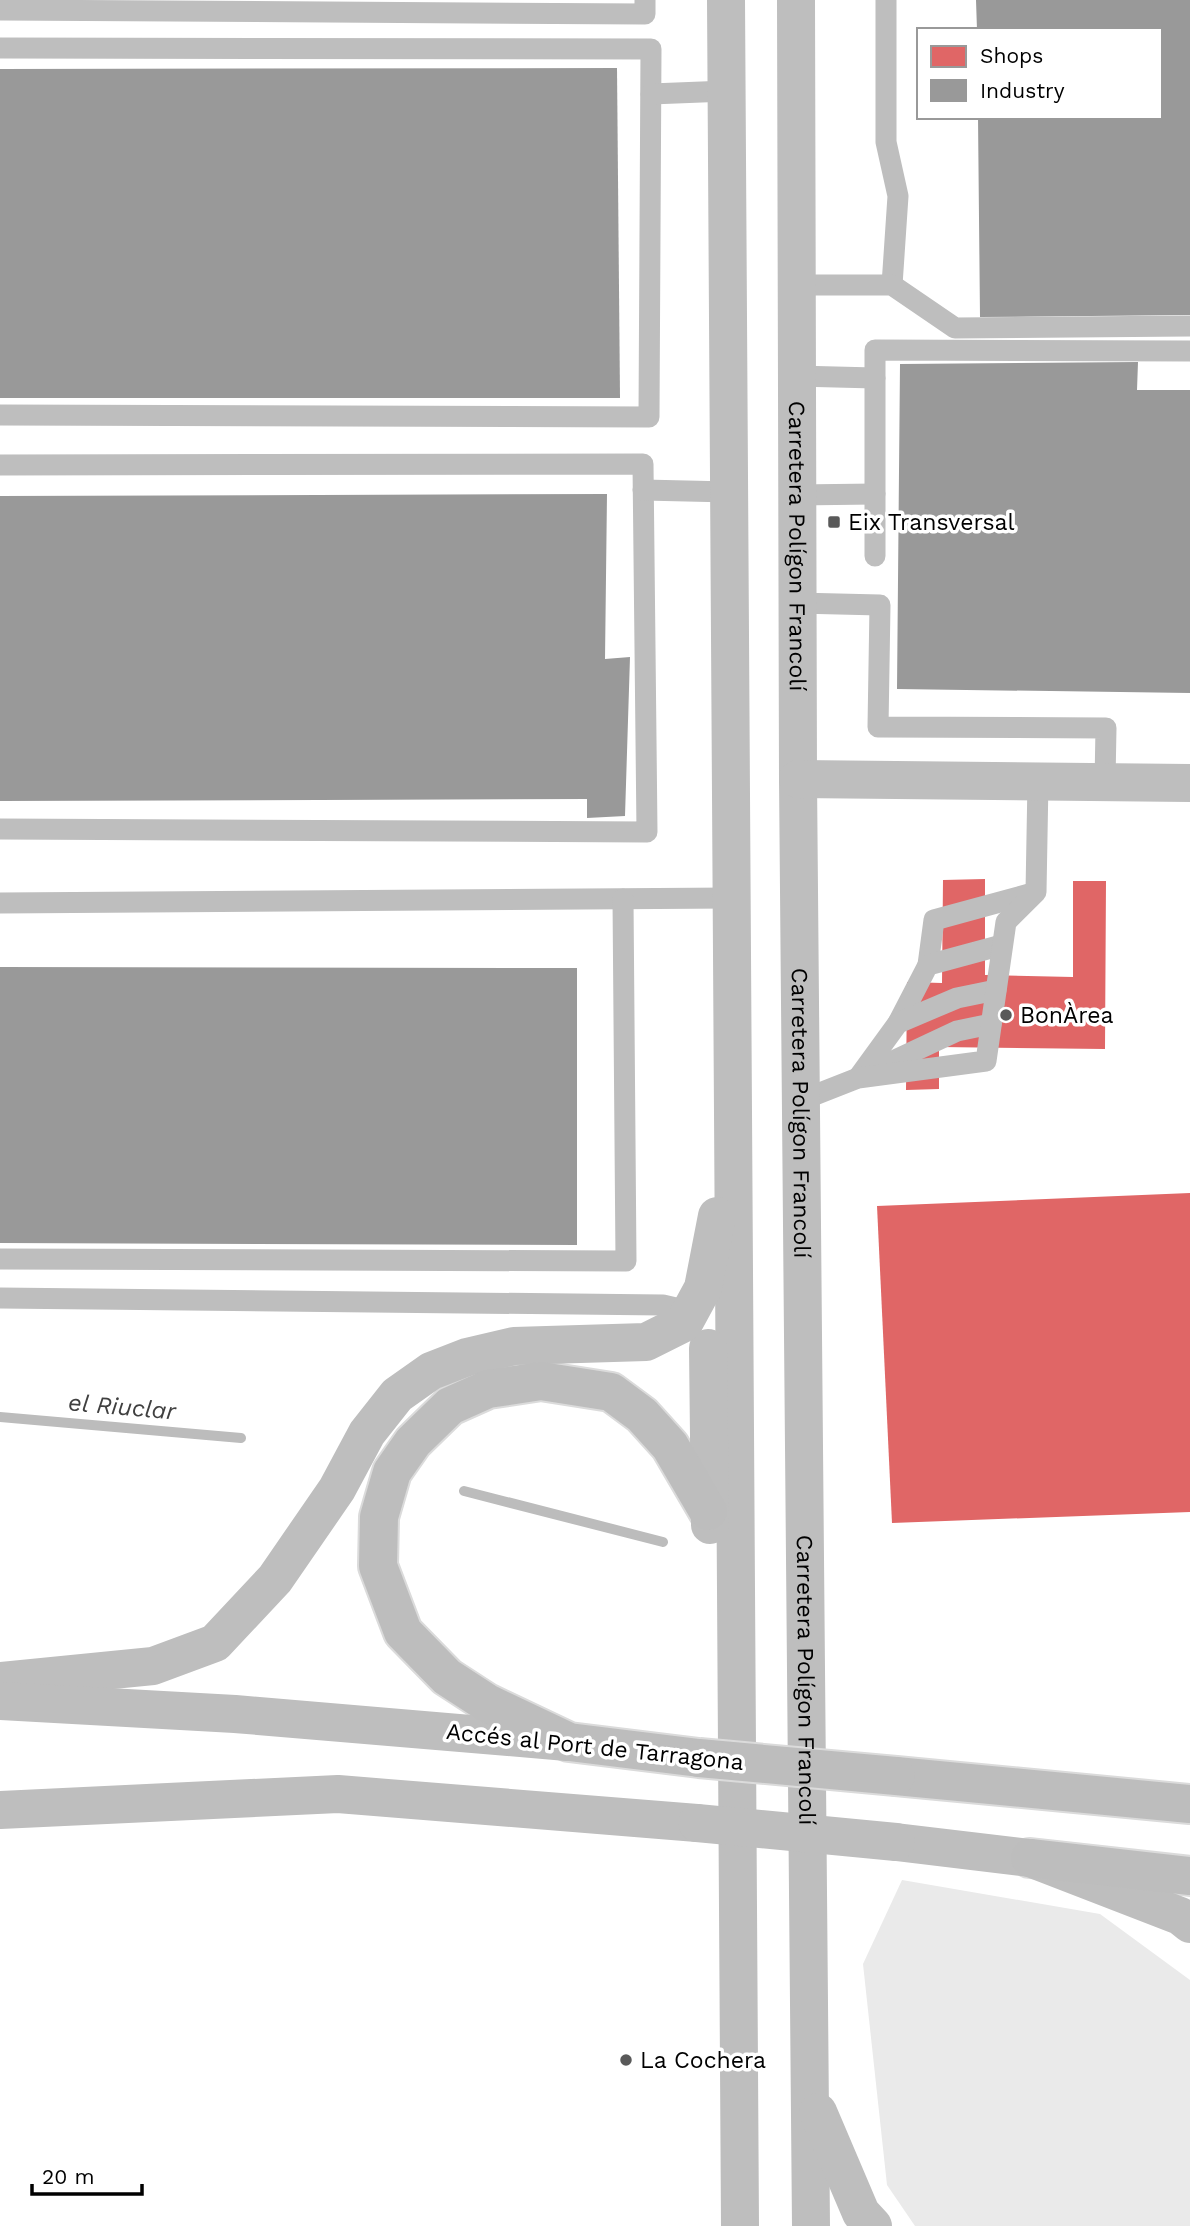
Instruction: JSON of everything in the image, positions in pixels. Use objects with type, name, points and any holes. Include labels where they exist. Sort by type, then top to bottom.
[{"type":"highway","points":[[569,1742],[487,1703],[447,1677],[403,1632],[378,1566],[379,1517],[393,1472],[413,1442],[450,1406],[488,1389],[541,1381],[611,1392],[642,1415],[670,1446],[708,1511]]},
{"type":"highway","name":"Accés al Port de Tarragona","points":[[569,1742],[699,1758],[1190,1804]]},
{"type":"highway","points":[[1030,1858],[1190,1875]]},
{"type":"street","points":[[726,0],[740,2226]]},
{"type":"street","name":"Carretera Polígon Francolí","points":[[796,0],[796,495],[811,2226]]},
{"type":"street","points":[[798,779],[1190,783]]},
{"type":"street","points":[[0,1681],[153,1666],[215,1643],[275,1579],[337,1489],[367,1433],[397,1395],[431,1371],[467,1357],[514,1346],[646,1342],[684,1323],[693,1312],[703,1288],[733,1138]]},
{"type":"street","points":[[693,1312],[708,1336],[708,1511],[738,1659]]},
{"type":"street","name":"Accés al Port de Tarragona","points":[[0,1702],[235,1714],[569,1742]]},
{"type":"street","points":[[0,1810],[338,1794],[896,1842],[1030,1858],[1180,1916],[1190,1924]]},
{"type":"street","points":[[810,2095],[861,2213],[873,2226]]},
{"type":"lane","points":[[0,10],[645,14],[645,0]]},
{"type":"lane","points":[[886,0],[886,142],[898,196],[892,285]]},
{"type":"lane","points":[[0,48],[651,49],[649,417],[0,415]]},
{"type":"lane","points":[[651,94],[727,91]]},
{"type":"lane","points":[[796,285],[892,285],[955,328],[1190,326]]},
{"type":"lane","points":[[875,556],[875,349],[1190,351]]},
{"type":"lane","points":[[796,376],[875,378]]},
{"type":"lane","points":[[0,465],[643,464],[647,832],[0,829]]},
{"type":"lane","points":[[643,490],[730,492]]},
{"type":"lane","points":[[796,495],[875,494]]},
{"type":"lane","points":[[797,603],[880,605],[878,727],[1106,728],[1105,782]]},
{"type":"lane","points":[[858,1078],[986,1061],[1006,922],[1036,892],[1038,781]]},
{"type":"lane","points":[[858,1078],[898,1023],[928,965],[934,920],[1036,892]]},
{"type":"lane","points":[[0,903],[732,898]]},
{"type":"lane","points":[[0,1259],[626,1261],[623,899]]},
{"type":"lane","points":[[928,965],[1002,944]]},
{"type":"lane","points":[[898,1023],[957,998],[996,990]]},
{"type":"lane","points":[[802,1100],[858,1078],[957,1031],[991,1024]]},
{"type":"lane","points":[[0,1298],[663,1305],[693,1312]]},
{"type":"shaded area","points":[[902,1880],[1100,1914],[1190,1980],[1190,2226],[915,2226],[887,2185],[863,1964]]},
{"type":"building: Shops","name":"BonÀrea","points":[[985,879],[985,975],[1073,977],[1073,881],[1106,881],[1105,1049],[939,1047],[939,1089],[906,1090],[907,982],[942,983],[943,880]]},
{"type":"building: Shops","points":[[1190,1193],[1190,1512],[892,1523],[877,1206]]},
{"type":"building: Industry","points":[[976,0],[1190,0],[1190,315],[980,317],[978,119],[1162,119],[1162,28],[977,28]]},
{"type":"building: Industry","points":[[617,68],[620,398],[0,398],[0,69]]},
{"type":"building: Industry","points":[[1138,362],[1137,390],[1190,390],[1190,693],[897,689],[900,364]]},
{"type":"building: Industry","points":[[607,494],[605,659],[630,657],[625,816],[587,818],[587,799],[0,801],[0,496]]},
{"type":"building: Industry","points":[[0,967],[577,968],[577,1245],[0,1243]]},
{"type":"waterway","name":"el Riuclar","points":[[0,1417],[241,1438]]},
{"type":"waterway","name":"el Riuclar","points":[[464,1491],[663,1542]]},
{"type":"place","name":"Eix Transversal","points":[[834,522]]},
{"type":"place","name":"BonÀrea","points":[[1006,1015]]},
{"type":"place","name":"La Cochera","points":[[626,2060]]}]
